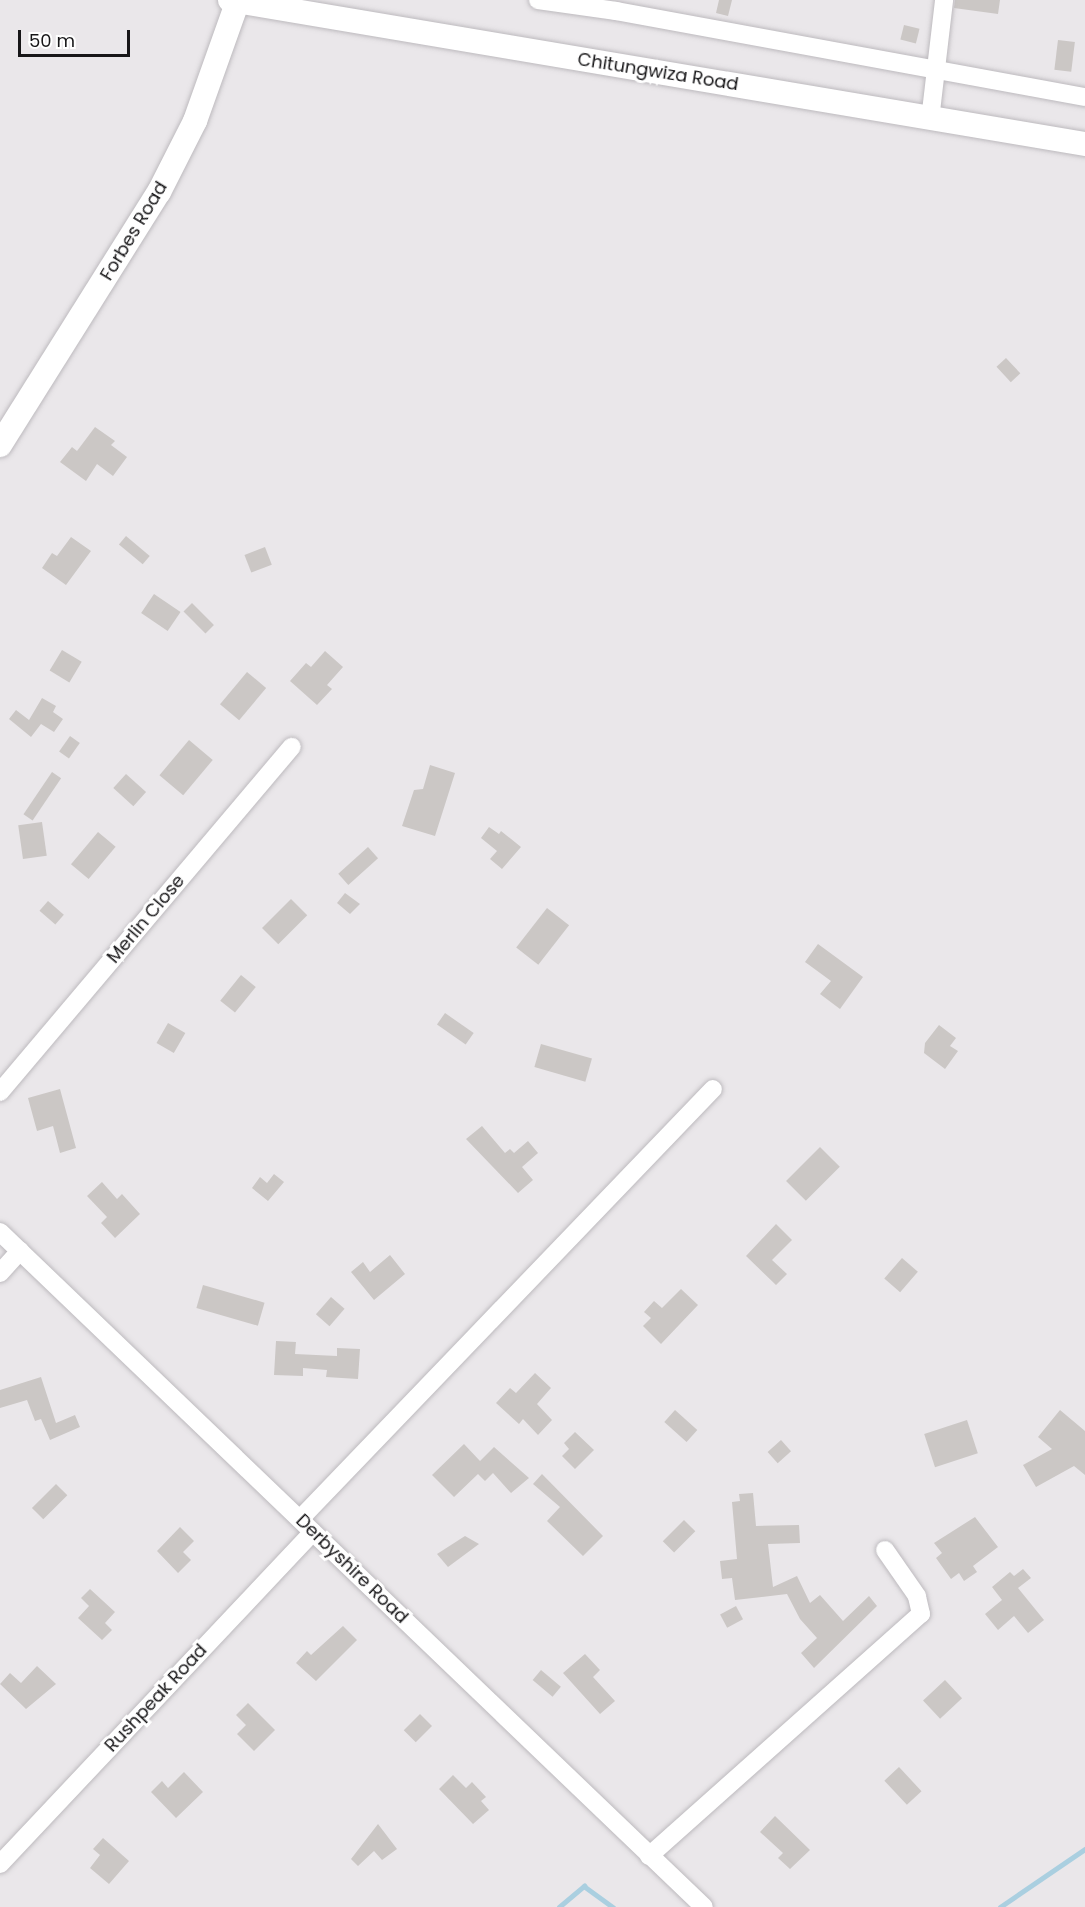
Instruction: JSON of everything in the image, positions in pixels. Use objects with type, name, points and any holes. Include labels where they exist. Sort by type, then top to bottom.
[{"type":"main road","name":"Chitungwiza Road","points":[[236,1],[930,120],[1085,144]]},
{"type":"main road","name":"Forbes Road","points":[[0,445],[159,192],[195,120],[236,1]]},
{"type":"street","points":[[538,0],[616,11],[1085,97]]},
{"type":"street","points":[[930,120],[944,0]]},
{"type":"street","name":"Merlin Close","points":[[0,1092],[292,747]]},
{"type":"street","name":"Rushpeak Road","points":[[0,1864],[306,1526],[713,1089]]},
{"type":"street","name":"Derbyshire Road","points":[[0,1232],[704,1907]]},
{"type":"street","points":[[0,1273],[20,1251]]},
{"type":"street","points":[[649,1856],[921,1614],[917,1596],[885,1550]]},
{"type":"building","points":[[719,0],[732,0],[728,16],[716,13]]},
{"type":"building","points":[[955,0],[1000,0],[998,14],[954,8]]},
{"type":"building","points":[[904,25],[920,29],[916,43],[900,40]]},
{"type":"building","points":[[1058,40],[1075,42],[1071,72],[1054,70]]},
{"type":"building","points":[[1006,358],[1020,373],[1011,382],[996,367]]},
{"type":"building","points":[[95,427],[115,441],[111,445],[127,457],[113,476],[97,464],[86,481],[60,462],[72,447],[77,451]]},
{"type":"building","points":[[126,536],[150,556],[143,564],[119,544]]},
{"type":"building","points":[[71,537],[91,551],[66,585],[42,568],[52,553],[57,556]]},
{"type":"building","points":[[265,547],[272,565],[251,573],[244,555]]},
{"type":"building","points":[[154,594],[181,612],[168,631],[141,613]]},
{"type":"building","points":[[192,603],[214,625],[205,633],[184,611]]},
{"type":"building","points":[[62,650],[82,662],[69,682],[50,671]]},
{"type":"building","points":[[325,651],[343,667],[327,685],[332,689],[317,705],[290,681],[306,663],[311,667]]},
{"type":"building","points":[[247,672],[266,688],[239,720],[220,704]]},
{"type":"building","points":[[42,698],[56,706],[53,712],[63,719],[54,732],[41,724],[31,737],[9,719],[16,710],[29,720]]},
{"type":"building","points":[[70,736],[80,743],[69,758],[59,752]]},
{"type":"building","points":[[189,740],[213,760],[183,795],[159,775]]},
{"type":"building","points":[[430,765],[455,773],[435,836],[402,826],[414,790],[423,789]]},
{"type":"building","points":[[52,772],[61,778],[33,820],[23,814]]},
{"type":"building","points":[[126,774],[146,792],[133,806],[113,788]]},
{"type":"building","points":[[42,822],[47,856],[23,859],[18,825]]},
{"type":"building","points":[[489,827],[499,834],[501,831],[521,847],[502,869],[490,859],[497,851],[481,838]]},
{"type":"building","points":[[98,832],[116,847],[89,879],[71,864]]},
{"type":"building","points":[[368,847],[378,858],[348,885],[338,874]]},
{"type":"building","points":[[345,893],[360,904],[350,914],[337,903]]},
{"type":"building","points":[[291,899],[307,915],[278,944],[262,928]]},
{"type":"building","points":[[48,901],[64,915],[55,925],[39,911]]},
{"type":"building","points":[[547,908],[569,925],[538,965],[516,947]]},
{"type":"building","points":[[818,944],[863,977],[840,1009],[820,994],[831,981],[805,962]]},
{"type":"building","points":[[241,975],[256,987],[235,1013],[220,1001]]},
{"type":"building","points":[[445,1013],[474,1033],[466,1045],[437,1024]]},
{"type":"building","points":[[168,1023],[185,1033],[174,1053],[157,1043]]},
{"type":"building","points":[[939,1025],[956,1038],[950,1046],[958,1051],[945,1069],[924,1053],[925,1043]]},
{"type":"building","points":[[541,1044],[592,1059],[585,1082],[534,1067]]},
{"type":"building","points":[[60,1089],[76,1148],[60,1153],[53,1126],[37,1131],[28,1098]]},
{"type":"building","points":[[482,1126],[505,1153],[510,1149],[514,1153],[528,1141],[538,1153],[522,1167],[533,1180],[518,1193],[466,1139]]},
{"type":"building","points":[[820,1147],[840,1167],[806,1201],[786,1181]]},
{"type":"building","points":[[274,1174],[284,1182],[268,1201],[252,1188],[260,1177],[267,1183]]},
{"type":"building","points":[[102,1182],[117,1199],[122,1194],[140,1214],[115,1238],[101,1223],[107,1217],[87,1196]]},
{"type":"building","points":[[776,1224],[792,1240],[772,1260],[787,1274],[776,1285],[746,1256]]},
{"type":"building","points":[[390,1255],[405,1274],[374,1300],[351,1272],[363,1262],[370,1272]]},
{"type":"building","points":[[902,1258],[918,1272],[900,1292],[884,1278]]},
{"type":"building","points":[[203,1285],[265,1303],[258,1326],[196,1308]]},
{"type":"building","points":[[681,1289],[698,1305],[661,1344],[643,1326],[651,1318],[644,1312],[654,1301],[662,1308]]},
{"type":"building","points":[[331,1297],[345,1309],[329,1326],[316,1314]]},
{"type":"building","points":[[276,1341],[296,1342],[295,1354],[337,1356],[337,1348],[360,1349],[358,1379],[326,1377],[327,1370],[303,1368],[303,1376],[274,1375]]},
{"type":"building","points":[[535,1373],[551,1388],[537,1404],[552,1420],[538,1435],[523,1419],[519,1424],[496,1403],[510,1388],[516,1393]]},
{"type":"building","points":[[41,1377],[56,1423],[75,1415],[80,1427],[50,1440],[41,1419],[35,1421],[27,1400],[0,1408],[0,1390]]},
{"type":"building","points":[[675,1410],[697,1430],[687,1442],[664,1422]]},
{"type":"building","points":[[1060,1410],[1085,1431],[1085,1475],[1074,1466],[1036,1487],[1023,1465],[1052,1449],[1038,1437]]},
{"type":"building","points":[[967,1420],[978,1453],[935,1467],[924,1434]]},
{"type":"building","points":[[575,1432],[594,1450],[575,1469],[562,1456],[569,1449],[564,1443]]},
{"type":"building","points":[[781,1440],[791,1451],[778,1463],[768,1452]]},
{"type":"building","points":[[464,1444],[480,1461],[494,1447],[529,1478],[511,1493],[493,1473],[485,1481],[478,1474],[454,1497],[432,1475]]},
{"type":"building","points":[[542,1474],[603,1536],[583,1556],[547,1521],[560,1507],[533,1484]]},
{"type":"building","points":[[56,1484],[67,1495],[43,1519],[32,1508]]},
{"type":"building","points":[[753,1493],[756,1526],[799,1525],[800,1543],[768,1544],[773,1587],[797,1576],[810,1603],[820,1595],[843,1621],[869,1596],[877,1606],[814,1668],[801,1653],[817,1638],[800,1619],[787,1594],[735,1600],[732,1578],[722,1579],[720,1561],[737,1559],[732,1502],[740,1501],[739,1494]]},
{"type":"building","points":[[975,1517],[998,1547],[973,1566],[977,1572],[964,1581],[959,1573],[951,1579],[936,1558],[942,1553],[934,1543]]},
{"type":"building","points":[[684,1520],[695,1531],[674,1553],[663,1541]]},
{"type":"building","points":[[180,1527],[194,1541],[183,1552],[191,1560],[178,1573],[157,1551]]},
{"type":"building","points":[[465,1536],[479,1544],[448,1567],[437,1554]]},
{"type":"building","points":[[1023,1569],[1031,1578],[1018,1588],[1044,1620],[1028,1633],[1014,1616],[998,1630],[985,1614],[1002,1600],[992,1587],[1010,1572],[1014,1576]]},
{"type":"building","points":[[90,1589],[115,1612],[105,1623],[112,1630],[102,1640],[78,1618],[89,1606],[81,1598]]},
{"type":"building","points":[[736,1606],[743,1619],[727,1628],[720,1614]]},
{"type":"building","points":[[343,1626],[357,1640],[316,1681],[296,1663],[307,1651],[311,1655]]},
{"type":"building","points":[[585,1654],[600,1670],[593,1677],[615,1701],[600,1714],[563,1673]]},
{"type":"building","points":[[37,1666],[56,1684],[26,1709],[0,1684],[10,1673],[21,1683]]},
{"type":"building","points":[[541,1670],[561,1687],[553,1697],[533,1680]]},
{"type":"building","points":[[945,1680],[962,1698],[940,1719],[923,1700]]},
{"type":"building","points":[[248,1703],[275,1730],[254,1751],[237,1734],[246,1725],[236,1715]]},
{"type":"building","points":[[420,1714],[432,1726],[416,1742],[404,1730]]},
{"type":"building","points":[[899,1767],[922,1791],[907,1805],[884,1781]]},
{"type":"building","points":[[184,1772],[203,1792],[176,1818],[151,1792],[162,1781],[168,1788]]},
{"type":"building","points":[[453,1775],[466,1788],[472,1782],[486,1797],[481,1801],[489,1810],[473,1824],[439,1789]]},
{"type":"building","points":[[775,1816],[810,1850],[790,1869],[778,1858],[783,1853],[760,1832]]},
{"type":"building","points":[[378,1824],[397,1849],[382,1860],[374,1851],[358,1866],[351,1859]]},
{"type":"building","points":[[103,1838],[129,1861],[109,1884],[90,1868],[100,1855],[93,1849]]},
{"type":"waterway","points":[[1000,1907],[1085,1849]]},
{"type":"waterway","points":[[559,1907],[584,1886],[613,1907]]}]
